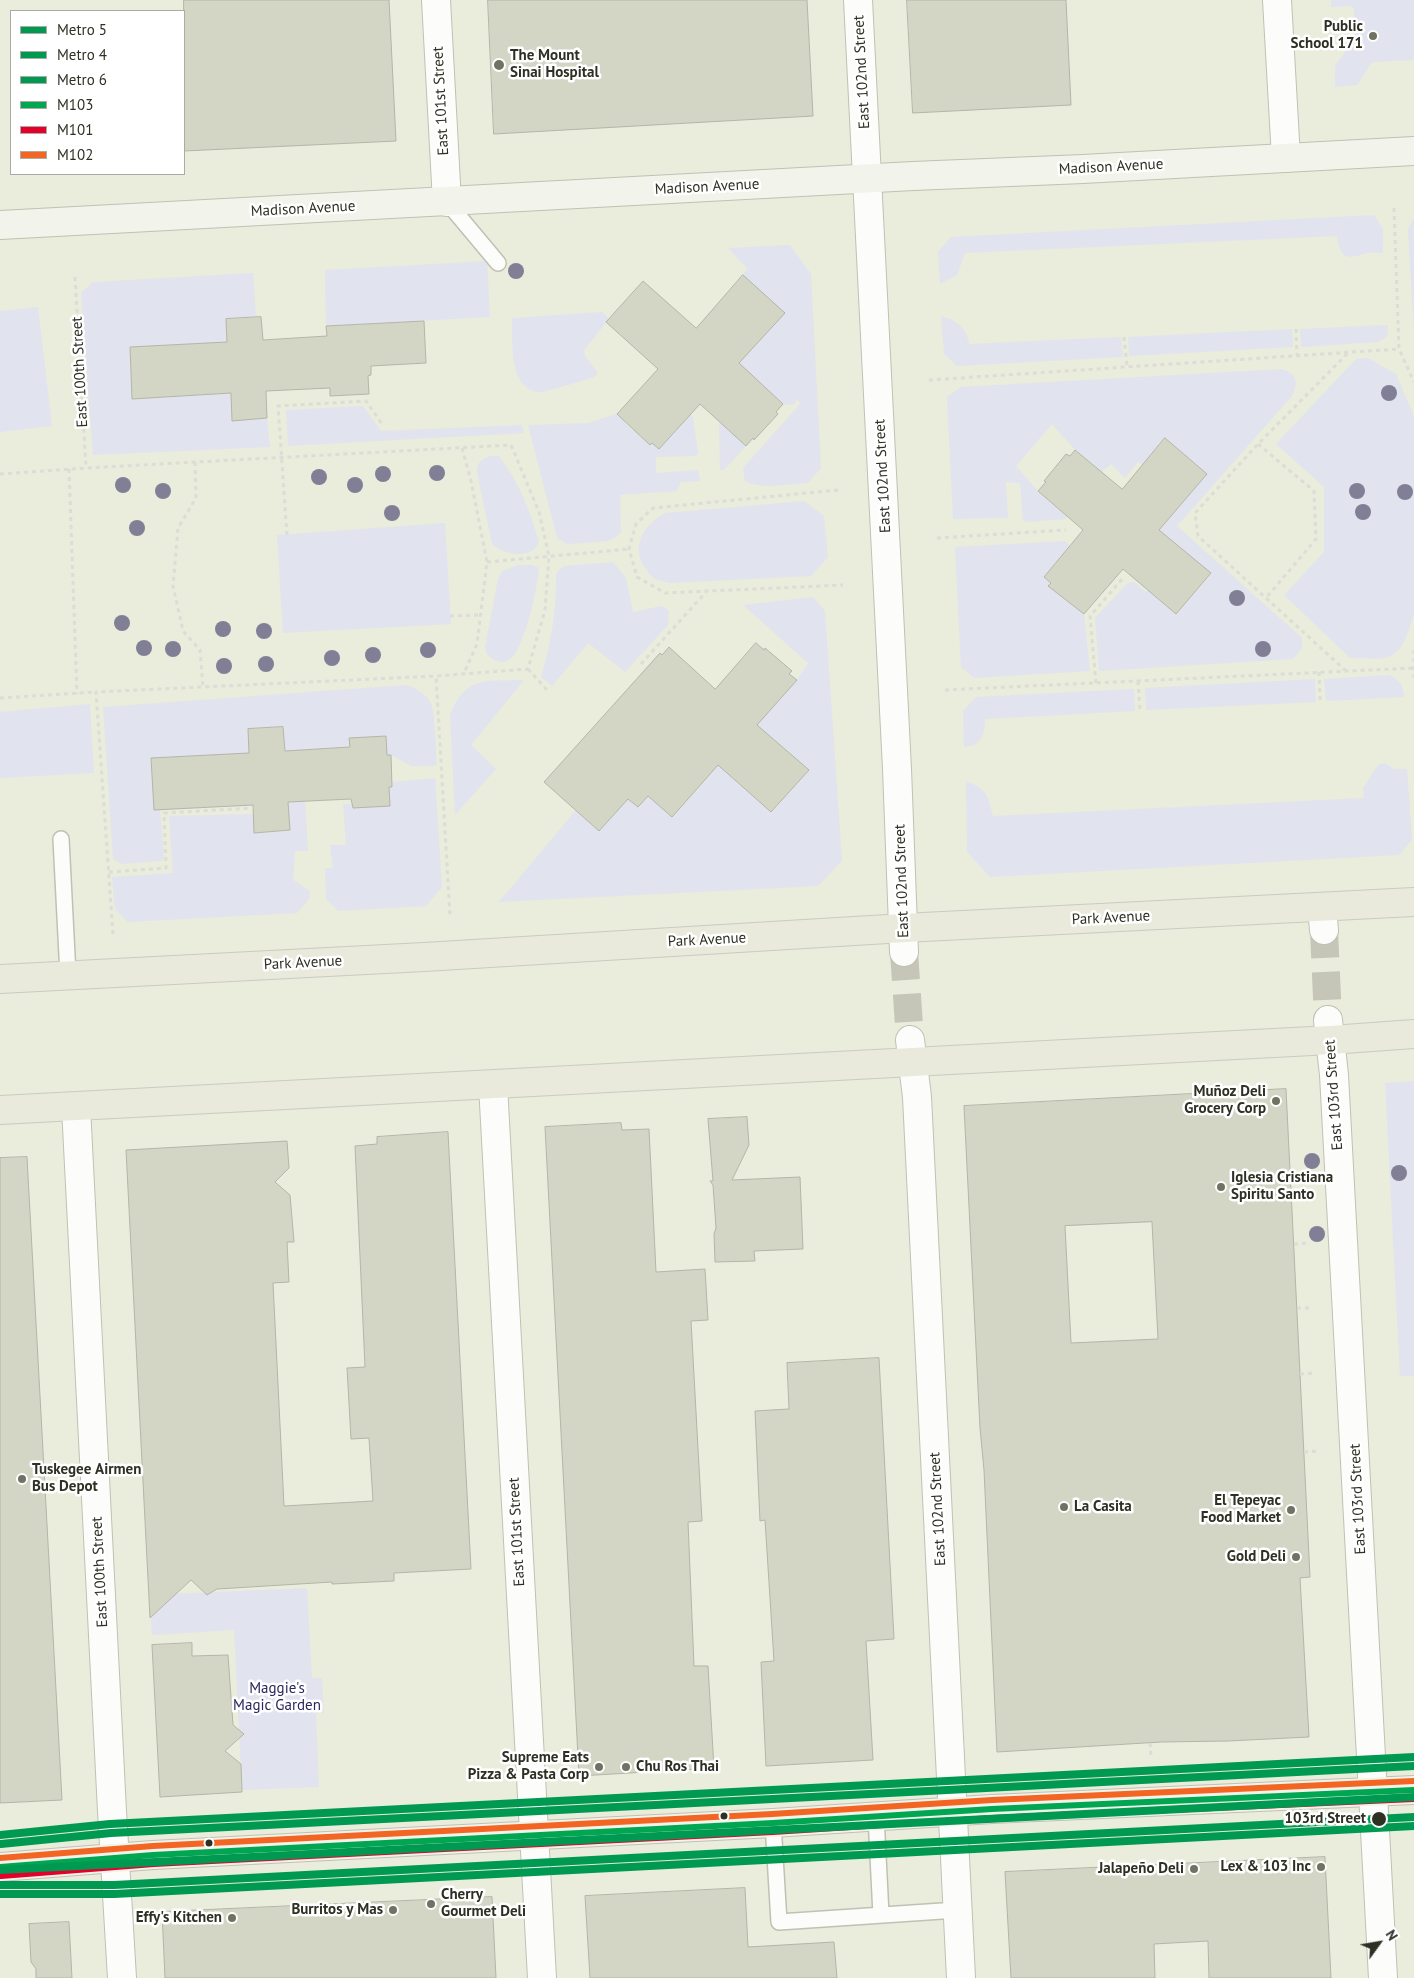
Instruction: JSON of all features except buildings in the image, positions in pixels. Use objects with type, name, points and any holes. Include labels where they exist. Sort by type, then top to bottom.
[{"type":"main road","name":"Madison Avenue","points":[[0,225],[1414,151]]},
{"type":"main road","name":"Park Avenue","points":[[0,979],[424,957],[904,940],[1323,919],[1414,902]]},
{"type":"main road","points":[[0,1110],[493,1085],[912,1051],[1330,1030],[1414,1034]]},
{"type":"main road","points":[[0,1866],[154,1855],[876,1816],[1414,1790]]},
{"type":"street","name":"East 101st Street","points":[[436,0],[447,202]]},
{"type":"street","name":"East 102nd Street","points":[[858,0],[866,179],[877,355],[904,940]]},
{"type":"street","points":[[1277,0],[1286,158]]},
{"type":"street","name":"East 103rd Street","points":[[1330,1030],[1383,1978]]},
{"type":"street","name":"East 102nd Street","points":[[912,1051],[917,1106],[961,1978]]},
{"type":"street","name":"East 101st Street","points":[[493,1085],[542,1978]]},
{"type":"street","name":"East 100th Street","points":[[76,1107],[122,1978]]},
{"type":"lane","points":[[447,202],[498,263]]},
{"type":"lane","points":[[61,839],[68,975]]},
{"type":"lane","points":[[876,1816],[881,1915]]},
{"type":"lane","points":[[773,1823],[779,1922],[957,1910]]},
{"type":"path","points":[[1394,208],[1399,349],[1414,382]]},
{"type":"path","name":"East 100th Street","points":[[75,277],[86,468]]},
{"type":"path","points":[[1296,329],[1297,355]]},
{"type":"path","points":[[1124,337],[1127,366]]},
{"type":"path","points":[[929,380],[1399,349]]},
{"type":"path","points":[[1346,671],[1198,536],[1195,513],[1258,444],[1349,352]]},
{"type":"path","points":[[288,535],[278,406],[366,401],[382,424]]},
{"type":"path","points":[[1258,444],[1314,491],[1316,539],[1266,598]]},
{"type":"path","points":[[0,474],[511,445],[539,512],[549,556],[545,610],[528,668]]},
{"type":"path","points":[[462,448],[471,481],[487,562],[477,644],[464,673]]},
{"type":"path","points":[[195,462],[196,498],[178,528],[173,586],[183,631],[200,650],[203,687]]},
{"type":"path","points":[[69,469],[77,694]]},
{"type":"path","points":[[838,490],[653,508],[636,524],[629,549],[637,577],[664,593],[843,585]]},
{"type":"path","points":[[937,538],[1066,530]]},
{"type":"path","points":[[487,562],[629,549]]},
{"type":"path","points":[[1096,683],[1090,616],[1124,577]]},
{"type":"path","points":[[641,664],[707,591]]},
{"type":"path","points":[[450,616],[481,615]]},
{"type":"path","points":[[1414,650],[1414,681]]},
{"type":"path","points":[[0,698],[436,676],[528,668]]},
{"type":"path","points":[[528,668],[547,690]]},
{"type":"path","points":[[944,690],[1413,668]]},
{"type":"path","points":[[1320,672],[1320,702]]},
{"type":"path","points":[[436,676],[450,916]]},
{"type":"path","points":[[1138,681],[1140,711]]},
{"type":"path","points":[[96,692],[113,934]]},
{"type":"path","points":[[109,872],[166,868],[164,813],[253,808]]},
{"type":"path","points":[[1294,1244],[1307,1243]]},
{"type":"path","points":[[1296,1308],[1311,1308]]},
{"type":"path","points":[[1300,1374],[1315,1373]]},
{"type":"path","points":[[1304,1452],[1319,1450]]},
{"type":"path","points":[[1150,1743],[1151,1757]]},
{"type":"green space","name":"Public School 171","points":[[1331,0],[1414,0],[1414,60],[1372,62],[1357,85],[1335,87],[1335,66],[1355,39],[1354,9],[1350,6],[1331,7]]},
{"type":"green space","points":[[1374,215],[1383,229],[1383,253],[1347,256],[1341,251],[1337,236],[965,253],[957,275],[940,284],[938,252],[951,237]]},
{"type":"green space","points":[[1414,218],[1414,332],[1408,229]]},
{"type":"green space","points":[[790,245],[811,274],[821,468],[808,483],[775,486],[751,484],[745,481],[743,468],[801,403],[797,400],[793,405],[783,404],[757,380],[734,363],[743,275],[747,268],[728,248]]},
{"type":"green space","points":[[487,261],[490,317],[326,326],[325,270]]},
{"type":"green space","points":[[253,273],[256,317],[226,319],[227,342],[130,347],[132,399],[231,393],[232,420],[267,418],[270,447],[93,455],[81,293],[93,282]]},
{"type":"green space","points":[[38,307],[52,426],[0,432],[0,311]]},
{"type":"green space","points":[[602,312],[609,319],[584,350],[585,356],[598,373],[594,377],[542,392],[528,389],[521,382],[514,361],[512,318]]},
{"type":"green space","points":[[941,316],[951,320],[963,329],[969,344],[1121,337],[1123,357],[957,366],[944,354]]},
{"type":"green space","points":[[1388,325],[1387,336],[1378,342],[1301,347],[1300,329]]},
{"type":"green space","points":[[1292,329],[1293,347],[1129,356],[1128,337]]},
{"type":"green space","points":[[1368,358],[1396,374],[1414,416],[1414,613],[1406,638],[1399,649],[1389,657],[1376,659],[1350,658],[1284,595],[1324,552],[1324,487],[1276,444],[1356,359]]},
{"type":"green space","points":[[1282,369],[1294,376],[1296,383],[1292,396],[1177,526],[1302,638],[1302,648],[1293,659],[1099,671],[1095,618],[1128,583],[1134,582],[1146,592],[1148,590],[1176,614],[1211,574],[1155,528],[1179,507],[1207,474],[1165,438],[1142,465],[1138,462],[1125,478],[1111,464],[1101,472],[1075,450],[1052,424],[1016,466],[1038,491],[1064,514],[1069,515],[1065,519],[1025,522],[1023,519],[1020,483],[1006,482],[1008,518],[953,519],[947,397],[961,387]]},
{"type":"green space","points":[[363,406],[381,431],[522,425],[524,433],[288,446],[286,410]]},
{"type":"green space","points":[[618,413],[626,419],[624,421],[626,424],[650,445],[652,443],[659,449],[682,424],[688,413],[693,417],[698,454],[693,456],[656,457],[656,473],[698,470],[700,481],[681,482],[677,491],[620,495],[621,532],[615,538],[608,541],[568,544],[558,539],[556,534],[528,425],[589,423]]},
{"type":"green space","points":[[719,422],[746,446],[724,470],[720,470]]},
{"type":"green space","points":[[490,456],[499,456],[523,497],[539,542],[530,551],[517,554],[510,553],[492,544],[477,472],[480,462]]},
{"type":"green space","points":[[804,501],[824,516],[828,557],[811,576],[670,583],[653,577],[640,558],[639,550],[642,536],[651,523],[665,513]]},
{"type":"green space","points":[[445,523],[451,624],[283,633],[277,535]]},
{"type":"green space","points":[[1065,541],[1073,548],[1066,550],[1044,577],[1051,583],[1048,586],[1084,614],[1090,671],[974,678],[961,667],[955,547]]},
{"type":"green space","points":[[613,562],[626,578],[633,612],[662,606],[669,611],[668,625],[625,672],[588,643],[552,686],[541,677],[553,626],[556,573],[564,566]]},
{"type":"green space","points":[[518,565],[532,565],[539,568],[538,577],[530,615],[522,640],[512,657],[502,662],[490,658],[485,647],[498,579],[502,571]]},
{"type":"green space","points":[[813,597],[825,611],[842,861],[818,886],[499,902],[576,810],[599,831],[628,799],[638,807],[648,796],[673,817],[718,760],[739,784],[772,812],[809,770],[777,742],[753,726],[797,680],[808,663],[743,605]]},
{"type":"green space","points":[[1390,675],[1400,684],[1404,697],[1326,701],[1324,679]]},
{"type":"green space","points":[[1315,679],[1316,702],[1146,710],[1145,688]]},
{"type":"green space","points":[[499,680],[524,680],[471,745],[496,769],[455,815],[450,715],[456,702],[463,693],[479,683]]},
{"type":"green space","points":[[406,685],[421,692],[431,704],[437,764],[433,766],[411,766],[391,755],[387,755],[386,736],[349,738],[350,747],[285,751],[283,727],[248,729],[249,753],[151,758],[160,809],[164,859],[161,861],[122,864],[113,859],[103,707]]},
{"type":"green space","points":[[1134,689],[1135,711],[985,719],[983,734],[979,741],[964,747],[963,711],[976,697]]},
{"type":"green space","points":[[90,704],[94,773],[0,778],[0,712]]},
{"type":"green space","points":[[1385,763],[1394,769],[1407,769],[1412,840],[1399,855],[990,877],[967,852],[966,781],[978,787],[986,794],[993,816],[1364,798],[1363,788],[1378,765]]},
{"type":"green space","points":[[435,778],[442,887],[426,906],[338,911],[326,899],[325,868],[333,868],[330,845],[346,845],[343,804],[353,804],[393,787],[392,782]]},
{"type":"green space","points":[[305,801],[308,851],[295,851],[293,880],[310,891],[309,899],[297,913],[128,922],[115,909],[112,877],[173,873],[169,816],[253,814],[254,833],[289,830],[288,802]]},
{"type":"green space","points":[[1414,1081],[1414,1376],[1400,1376],[1385,1083]]},
{"type":"green space","name":"Maggie's Magic Garden","points":[[307,1588],[312,1678],[322,1678],[324,1713],[316,1713],[319,1787],[242,1790],[234,1630],[152,1635],[149,1595]]},
{"type":"tunnel","points":[[1324,930],[1328,1020]]},
{"type":"tunnel","points":[[904,952],[910,1040]]},
{"type":"metro line","name":"6","points":[[0,1835],[110,1824],[1414,1757]]},
{"type":"metro line","name":"4","points":[[1,1844],[111,1833],[1414,1766]]},
{"type":"metro line","name":"5","points":[[0,1870],[1414,1797]]},
{"type":"metro line","name":"6","points":[[0,1885],[114,1885],[1414,1817]]},
{"type":"metro line","name":"4","points":[[0,1894],[114,1894],[1414,1826]]},
{"type":"transit line","name":"M102","points":[[0,1858],[153,1846],[772,1814],[992,1800],[1414,1781]]},
{"type":"transit line","name":"M103","points":[[0,1867],[153,1855],[773,1823],[992,1809],[1414,1790]]},
{"type":"transit line","name":"M101","points":[[1,1876],[154,1864],[773,1832],[992,1818],[1414,1799]]},
{"type":"place","name":"Public School 171","points":[[1373,36]]},
{"type":"place","name":"The Mount Sinai Hospital","points":[[499,65]]},
{"type":"place","name":"Muñoz Deli Grocery Corp","points":[[1276,1101]]},
{"type":"place","name":"Iglesia Cristiana Spiritu Santo","points":[[1221,1187]]},
{"type":"place","name":"Tuskegee Airmen Bus Depot","points":[[22,1479]]},
{"type":"place","name":"La Casita","points":[[1064,1507]]},
{"type":"place","name":"El Tepeyac Food Market","points":[[1291,1510]]},
{"type":"place","name":"Gold Deli","points":[[1296,1557]]},
{"type":"place","name":"Supreme Eats Pizza & Pasta Corp","points":[[599,1767]]},
{"type":"place","name":"Chu Ros Thai","points":[[626,1767]]},
{"type":"place","name":"103rd Street","points":[[1379,1819]]},
{"type":"place","name":"Lex & 103 Inc","points":[[1321,1867]]},
{"type":"place","name":"Jalapeño Deli","points":[[1194,1869]]},
{"type":"place","name":"Cherry Gourmet Deli","points":[[431,1904]]},
{"type":"place","name":"Burritos y Mas","points":[[393,1910]]},
{"type":"place","name":"Effy's Kitchen","points":[[232,1918]]}]
